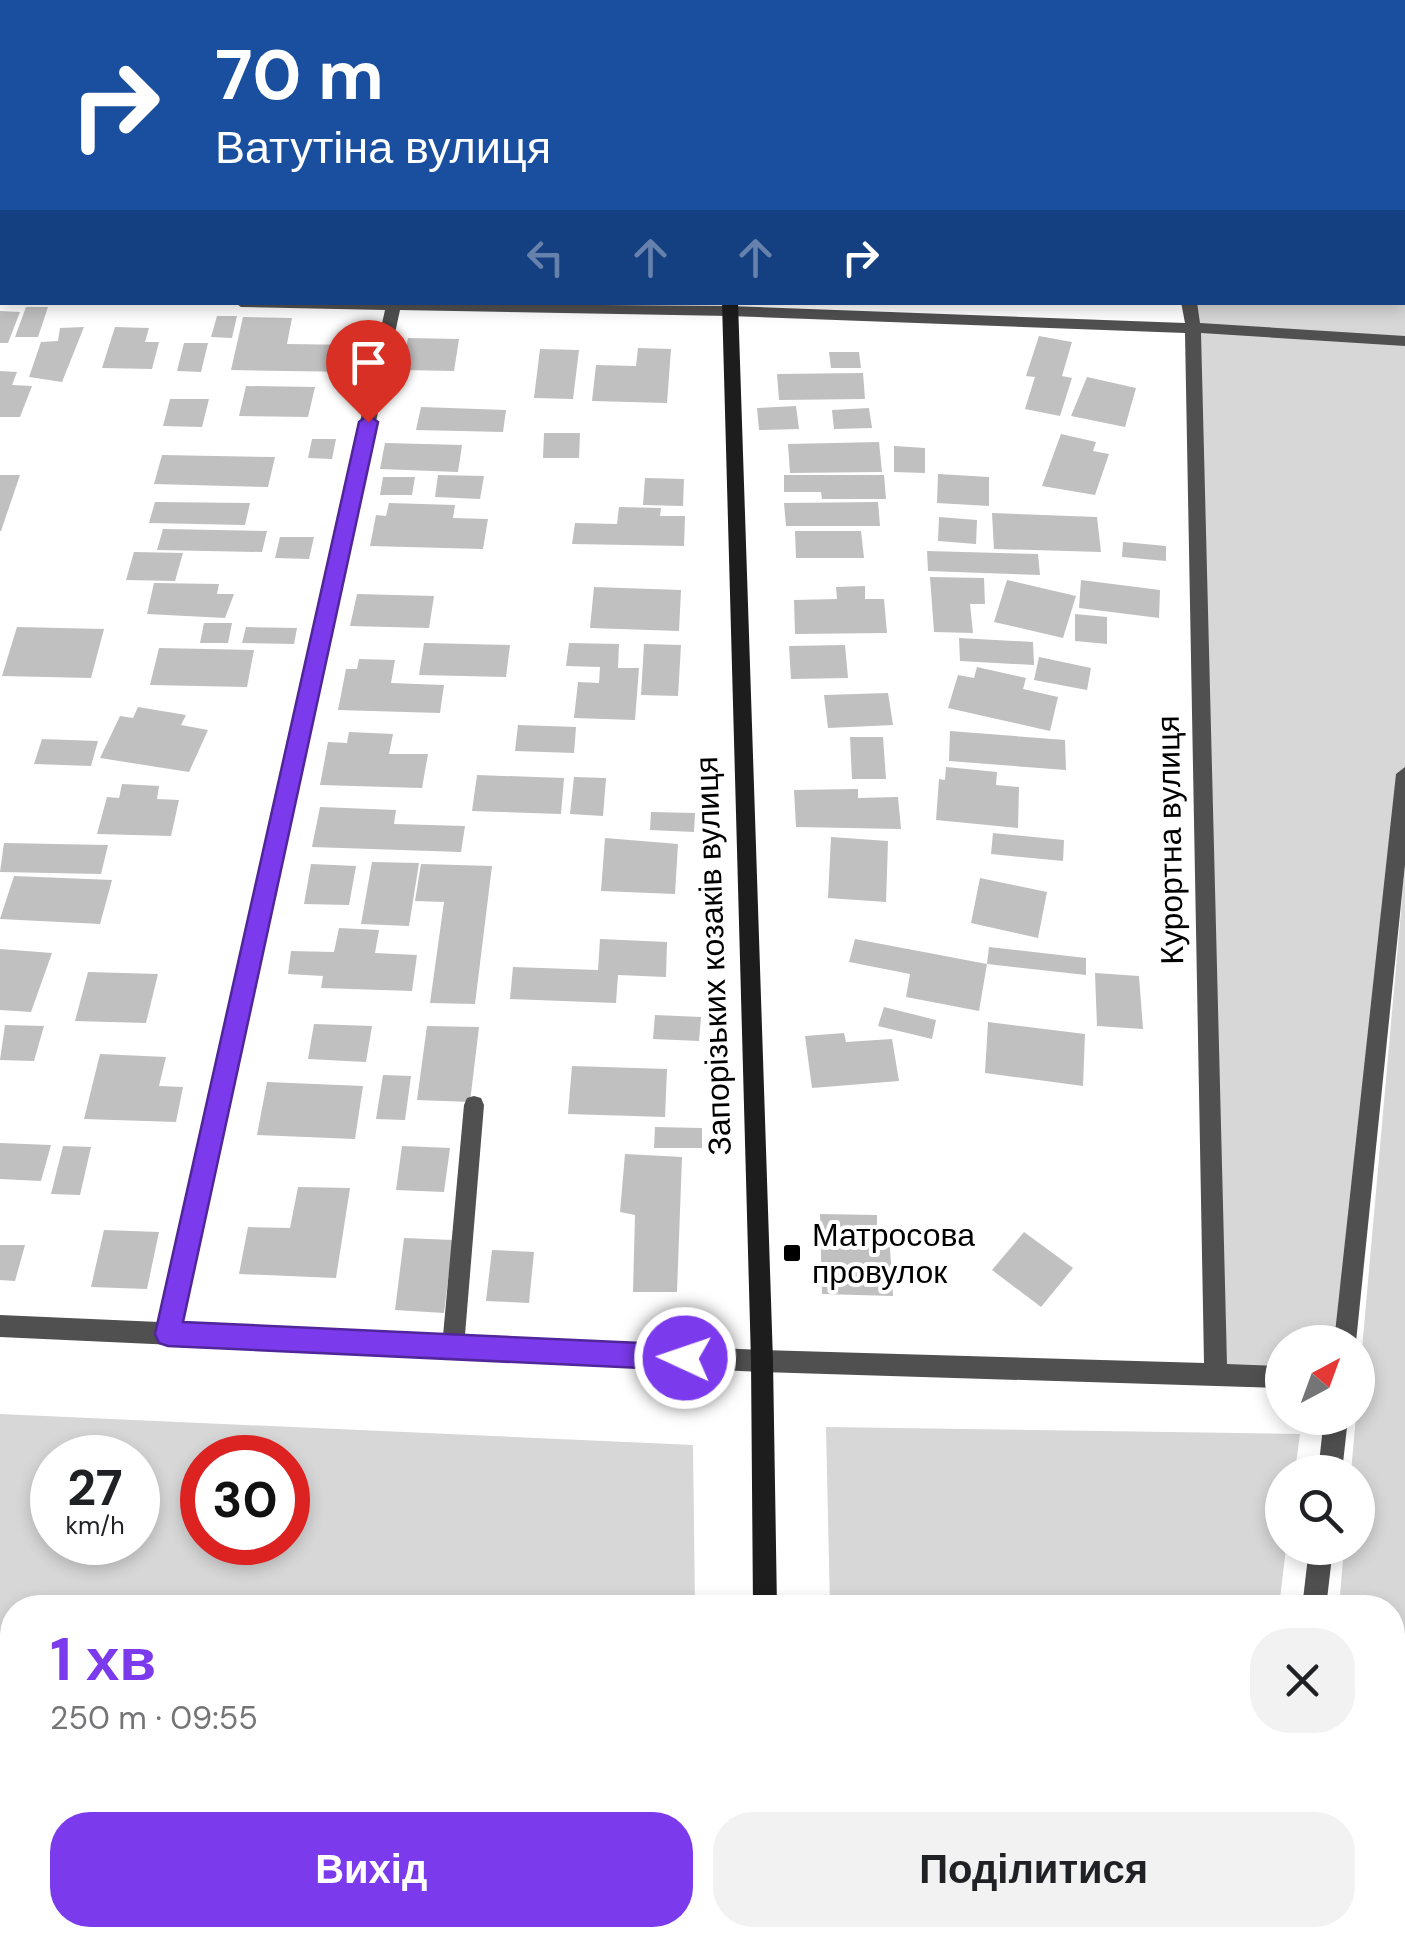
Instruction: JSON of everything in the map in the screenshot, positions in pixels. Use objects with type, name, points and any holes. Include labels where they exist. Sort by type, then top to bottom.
[{"type":"main road","name":"Запорізьких козаків вулиця","points":[[730,307],[762,1362],[765,1595]]},
{"type":"street","points":[[168,1334],[394,305],[730,307],[1405,341]]},
{"type":"street","name":"Курортна вулиця","points":[[1190,305],[1194,328],[1216,1377]]},
{"type":"street","points":[[1347,1325],[1405,774]]},
{"type":"street","points":[[453,1347],[474,1105]]},
{"type":"street","points":[[0,1326],[762,1362],[1265,1377]]},
{"type":"street","points":[[1316,1595],[1319,1565]]},
{"type":"shaded area","points":[[1192,305],[1405,305],[1405,783],[1344,1325],[1265,1325],[1265,1372],[1227,1372]]},
{"type":"shaded area","points":[[1405,866],[1405,1595],[1340,1595],[1343,1565],[1375,1565],[1375,1455],[1353,1455],[1354,1435],[1375,1435],[1375,1325],[1364,1325]]},
{"type":"shaded area","points":[[0,1414],[693,1445],[695,1595],[0,1595]]},
{"type":"shaded area","points":[[826,1427],[1300,1435],[1297,1455],[1265,1455],[1265,1565],[1284,1565],[1280,1595],[830,1595]]},
{"type":"building","points":[[26,307],[48,307],[38,337],[15,337]]},
{"type":"building","points":[[0,311],[20,312],[8,343],[0,343]]},
{"type":"building","points":[[217,316],[237,316],[232,338],[211,337]]},
{"type":"building","points":[[243,317],[292,318],[287,344],[358,345],[353,372],[231,370]]},
{"type":"building","points":[[84,327],[62,382],[29,377],[41,342],[58,341],[60,328]]},
{"type":"building","points":[[115,327],[149,328],[145,342],[159,342],[152,369],[102,368]]},
{"type":"building","points":[[1039,336],[1072,342],[1062,376],[1072,378],[1060,416],[1025,409],[1035,377],[1026,376]]},
{"type":"building","points":[[408,338],[459,339],[454,371],[401,370]]},
{"type":"building","points":[[184,343],[208,343],[201,372],[177,371]]},
{"type":"building","points":[[638,348],[671,349],[667,403],[592,401],[596,365],[636,366]]},
{"type":"building","points":[[540,349],[579,350],[573,399],[534,398]]},
{"type":"building","points":[[829,352],[859,352],[861,368],[831,368]]},
{"type":"building","points":[[0,371],[17,372],[12,385],[32,386],[20,417],[0,417]]},
{"type":"building","points":[[863,373],[865,399],[779,400],[777,374]]},
{"type":"building","points":[[1087,377],[1136,388],[1125,427],[1071,416]]},
{"type":"building","points":[[246,386],[315,387],[308,417],[239,416]]},
{"type":"building","points":[[170,399],[209,399],[202,427],[163,426]]},
{"type":"building","points":[[796,406],[799,429],[759,430],[757,408]]},
{"type":"building","points":[[421,407],[506,410],[503,432],[416,430]]},
{"type":"building","points":[[869,408],[872,428],[834,429],[832,410]]},
{"type":"building","points":[[544,433],[580,433],[579,458],[543,458]]},
{"type":"building","points":[[1061,434],[1096,442],[1093,451],[1109,454],[1095,495],[1042,486]]},
{"type":"building","points":[[312,439],[336,439],[332,459],[308,458]]},
{"type":"building","points":[[879,442],[882,472],[790,473],[788,444]]},
{"type":"building","points":[[385,443],[462,445],[458,472],[380,469]]},
{"type":"building","points":[[894,446],[925,448],[925,473],[894,472]]},
{"type":"building","points":[[162,455],[275,457],[268,487],[154,484]]},
{"type":"building","points":[[938,474],[989,477],[989,506],[937,503]]},
{"type":"building","points":[[0,475],[20,475],[1,531],[0,531]]},
{"type":"building","points":[[438,475],[484,476],[480,499],[435,497]]},
{"type":"building","points":[[784,475],[884,475],[886,499],[822,499],[821,492],[784,492]]},
{"type":"building","points":[[383,477],[415,477],[412,495],[380,495]]},
{"type":"building","points":[[645,478],[684,479],[683,506],[643,505]]},
{"type":"building","points":[[155,502],[250,503],[245,525],[149,523]]},
{"type":"building","points":[[878,502],[880,526],[786,526],[784,503]]},
{"type":"building","points":[[389,503],[455,505],[453,518],[488,519],[483,549],[370,546],[376,515],[386,516]]},
{"type":"building","points":[[619,507],[661,508],[660,516],[685,516],[684,546],[572,544],[575,523],[617,524]]},
{"type":"building","points":[[992,513],[1097,517],[1101,552],[994,549]]},
{"type":"building","points":[[939,517],[977,520],[976,544],[938,541]]},
{"type":"building","points":[[163,529],[267,531],[262,552],[157,550]]},
{"type":"building","points":[[795,531],[861,531],[864,558],[796,558]]},
{"type":"building","points":[[280,537],[314,537],[309,559],[275,558]]},
{"type":"building","points":[[1123,542],[1166,546],[1166,561],[1122,557]]},
{"type":"building","points":[[927,551],[1038,554],[1040,575],[928,571]]},
{"type":"building","points":[[134,552],[183,553],[175,581],[126,580]]},
{"type":"building","points":[[930,577],[984,578],[985,604],[970,604],[973,633],[934,632]]},
{"type":"building","points":[[1007,580],[1076,596],[1063,638],[994,622]]},
{"type":"building","points":[[1081,580],[1160,590],[1159,618],[1079,608]]},
{"type":"building","points":[[154,583],[219,584],[217,594],[234,594],[225,618],[147,614]]},
{"type":"building","points":[[865,586],[865,599],[884,599],[887,633],[795,634],[794,600],[837,599],[836,587]]},
{"type":"building","points":[[594,587],[681,590],[679,631],[590,628]]},
{"type":"building","points":[[357,594],[434,596],[429,628],[350,626]]},
{"type":"building","points":[[1075,614],[1107,617],[1107,644],[1075,641]]},
{"type":"building","points":[[204,623],[232,623],[228,643],[200,643]]},
{"type":"building","points":[[17,627],[104,629],[91,678],[2,676]]},
{"type":"building","points":[[246,627],[297,628],[294,644],[242,643]]},
{"type":"building","points":[[959,638],[1033,642],[1034,665],[960,661]]},
{"type":"building","points":[[424,643],[510,645],[506,677],[419,675]]},
{"type":"building","points":[[569,643],[619,644],[618,668],[639,668],[635,720],[574,718],[578,682],[599,683],[600,667],[566,666]]},
{"type":"building","points":[[644,644],[681,645],[678,696],[641,695]]},
{"type":"building","points":[[845,645],[848,678],[791,679],[789,646]]},
{"type":"building","points":[[159,648],[254,650],[247,687],[150,685]]},
{"type":"building","points":[[1039,657],[1091,668],[1087,690],[1034,680]]},
{"type":"building","points":[[359,659],[395,660],[391,683],[444,685],[440,713],[338,710],[346,669],[357,669]]},
{"type":"building","points":[[977,667],[1026,678],[1023,689],[1058,697],[1050,731],[948,708],[958,675],[974,678]]},
{"type":"building","points":[[888,693],[893,725],[828,728],[824,695]]},
{"type":"building","points":[[138,707],[186,715],[181,725],[208,730],[189,772],[100,758],[120,716],[133,718]]},
{"type":"building","points":[[518,725],[576,727],[574,753],[515,751]]},
{"type":"building","points":[[950,731],[1065,740],[1066,770],[949,761]]},
{"type":"building","points":[[349,732],[393,734],[389,754],[428,754],[422,788],[320,785],[328,742],[347,743]]},
{"type":"building","points":[[850,737],[883,737],[886,779],[852,779]]},
{"type":"building","points":[[42,739],[98,741],[91,766],[34,764]]},
{"type":"building","points":[[946,767],[997,772],[996,785],[1019,787],[1018,828],[936,820],[939,779],[945,780]]},
{"type":"building","points":[[477,775],[564,778],[561,814],[472,811]]},
{"type":"building","points":[[574,777],[606,778],[603,816],[570,814]]},
{"type":"building","points":[[122,784],[159,786],[157,799],[179,800],[171,836],[97,834],[107,797],[119,798]]},
{"type":"building","points":[[858,789],[858,798],[898,797],[901,829],[796,827],[794,790]]},
{"type":"building","points":[[320,807],[396,810],[394,824],[465,826],[461,852],[312,847]]},
{"type":"building","points":[[651,812],[695,813],[694,832],[650,830]]},
{"type":"building","points":[[993,833],[1064,840],[1063,861],[991,854]]},
{"type":"building","points":[[831,837],[888,841],[886,902],[828,898]]},
{"type":"building","points":[[605,838],[678,844],[675,894],[601,891]]},
{"type":"building","points":[[4,843],[108,845],[101,874],[0,872]]},
{"type":"building","points":[[372,862],[419,863],[409,926],[361,924]]},
{"type":"building","points":[[311,864],[356,866],[349,905],[304,904]]},
{"type":"building","points":[[421,864],[492,866],[475,1004],[430,1003],[444,902],[415,901]]},
{"type":"building","points":[[14,876],[112,880],[100,924],[0,919]]},
{"type":"building","points":[[980,878],[1047,892],[1038,938],[971,923]]},
{"type":"building","points":[[339,928],[379,930],[375,953],[417,955],[412,991],[321,988],[323,976],[288,974],[291,951],[334,952]]},
{"type":"building","points":[[600,939],[667,942],[666,977],[618,975],[616,1003],[510,999],[513,967],[598,970]]},
{"type":"building","points":[[855,939],[987,964],[979,1011],[906,997],[910,974],[849,962]]},
{"type":"building","points":[[989,947],[1086,958],[1086,975],[987,964]]},
{"type":"building","points":[[0,949],[52,953],[31,1012],[0,1010]]},
{"type":"building","points":[[88,972],[158,974],[146,1023],[75,1021]]},
{"type":"building","points":[[1095,973],[1139,976],[1143,1029],[1097,1026]]},
{"type":"building","points":[[884,1007],[936,1020],[932,1039],[878,1026]]},
{"type":"building","points":[[655,1015],[701,1017],[699,1041],[653,1039]]},
{"type":"building","points":[[988,1022],[1085,1034],[1083,1086],[985,1073]]},
{"type":"building","points":[[314,1024],[372,1026],[366,1062],[308,1059]]},
{"type":"building","points":[[5,1025],[44,1026],[34,1061],[0,1060]]},
{"type":"building","points":[[427,1026],[479,1027],[470,1102],[417,1100]]},
{"type":"building","points":[[844,1033],[846,1042],[892,1039],[899,1081],[812,1088],[805,1036]]},
{"type":"building","points":[[100,1054],[166,1057],[159,1086],[183,1087],[176,1122],[84,1119]]},
{"type":"building","points":[[572,1066],[667,1069],[665,1117],[568,1114]]},
{"type":"building","points":[[383,1075],[411,1076],[405,1120],[376,1119]]},
{"type":"building","points":[[267,1082],[363,1086],[355,1139],[257,1135]]},
{"type":"building","points":[[655,1127],[702,1128],[702,1148],[654,1148]]},
{"type":"building","points":[[0,1143],[51,1145],[41,1181],[0,1179]]},
{"type":"building","points":[[63,1146],[91,1147],[80,1195],[51,1194]]},
{"type":"building","points":[[402,1146],[450,1148],[444,1192],[396,1190]]},
{"type":"building","points":[[625,1154],[682,1157],[677,1292],[633,1292],[635,1215],[620,1212]]},
{"type":"building","points":[[298,1187],[350,1188],[336,1278],[239,1274],[248,1227],[290,1228]]},
{"type":"building","points":[[820,1214],[877,1215],[877,1233],[889,1233],[893,1296],[822,1294]]},
{"type":"building","points":[[104,1230],[159,1232],[147,1289],[91,1287]]},
{"type":"building","points":[[1024,1232],[1073,1268],[1041,1307],[992,1270]]},
{"type":"building","points":[[404,1238],[453,1240],[444,1313],[395,1310]]},
{"type":"building","points":[[0,1245],[25,1245],[15,1281],[0,1280]]},
{"type":"building","points":[[492,1250],[534,1252],[529,1303],[486,1301]]},
{"type":"place","name":"Матросова провулок","points":[[792,1253]]},
{"type":"route","points":[[368,422],[168,1334],[685,1358]]}]
